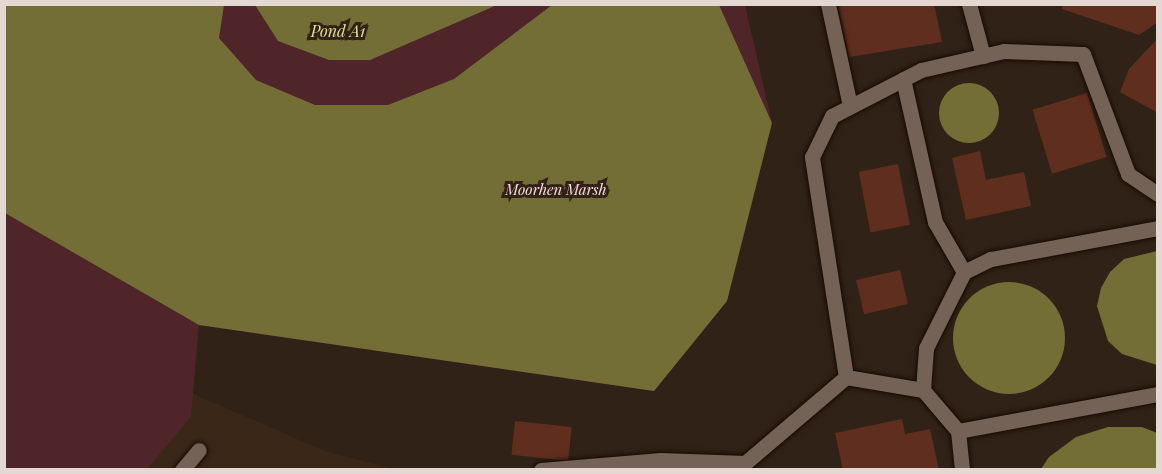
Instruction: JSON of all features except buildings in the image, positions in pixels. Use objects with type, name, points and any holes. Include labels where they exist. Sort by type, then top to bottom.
[{"type":"lane","points":[[828,4],[850,106]]},
{"type":"lane","points":[[969,4],[983,56]]},
{"type":"lane","points":[[846,376],[812,157],[832,116],[921,70],[1004,51],[1083,54],[1128,174],[1158,194]]},
{"type":"lane","points":[[903,79],[935,222],[964,272]]},
{"type":"lane","points":[[923,390],[926,348],[964,272],[991,259],[1158,228]]},
{"type":"lane","points":[[846,376],[923,390],[958,431],[962,470]]},
{"type":"lane","points":[[541,470],[661,460],[747,466],[846,376]]},
{"type":"lane","points":[[958,431],[1158,394]]},
{"type":"lane","points":[[182,470],[199,450]]},
{"type":"shaded area","points":[[4,301],[159,379],[325,451],[393,469],[5,469]]},
{"type":"green space","name":"Moorhen Marsh","points":[[4,5],[745,5],[772,123],[727,301],[654,391],[199,325],[191,417],[147,469],[5,469]]},
{"type":"water","name":"Moorhen Marsh","points":[[5,4],[224,5],[219,38],[256,80],[315,105],[388,105],[454,79],[552,5],[719,5],[772,123],[727,301],[654,391],[199,325],[5,213]]},
{"type":"water","name":"Pond A1","points":[[255,5],[497,5],[370,60],[329,60],[278,41]]},
{"type":"water","points":[[963,83],[975,83],[991,91],[997,101],[999,113],[997,125],[991,135],[975,143],[963,143],[947,135],[939,119],[939,107],[947,91]]},
{"type":"water","points":[[1158,251],[1157,365],[1122,354],[1108,341],[1097,306],[1101,288],[1110,272],[1124,259]]},
{"type":"water","points":[[1009,282],[1030,286],[1049,298],[1061,317],[1065,338],[1061,359],[1049,378],[1030,390],[1009,394],[988,390],[969,378],[957,359],[953,338],[957,317],[969,298],[988,286]]},
{"type":"water","points":[[1108,427],[1142,427],[1157,433],[1157,469],[1041,469],[1049,457],[1076,437]]}]
